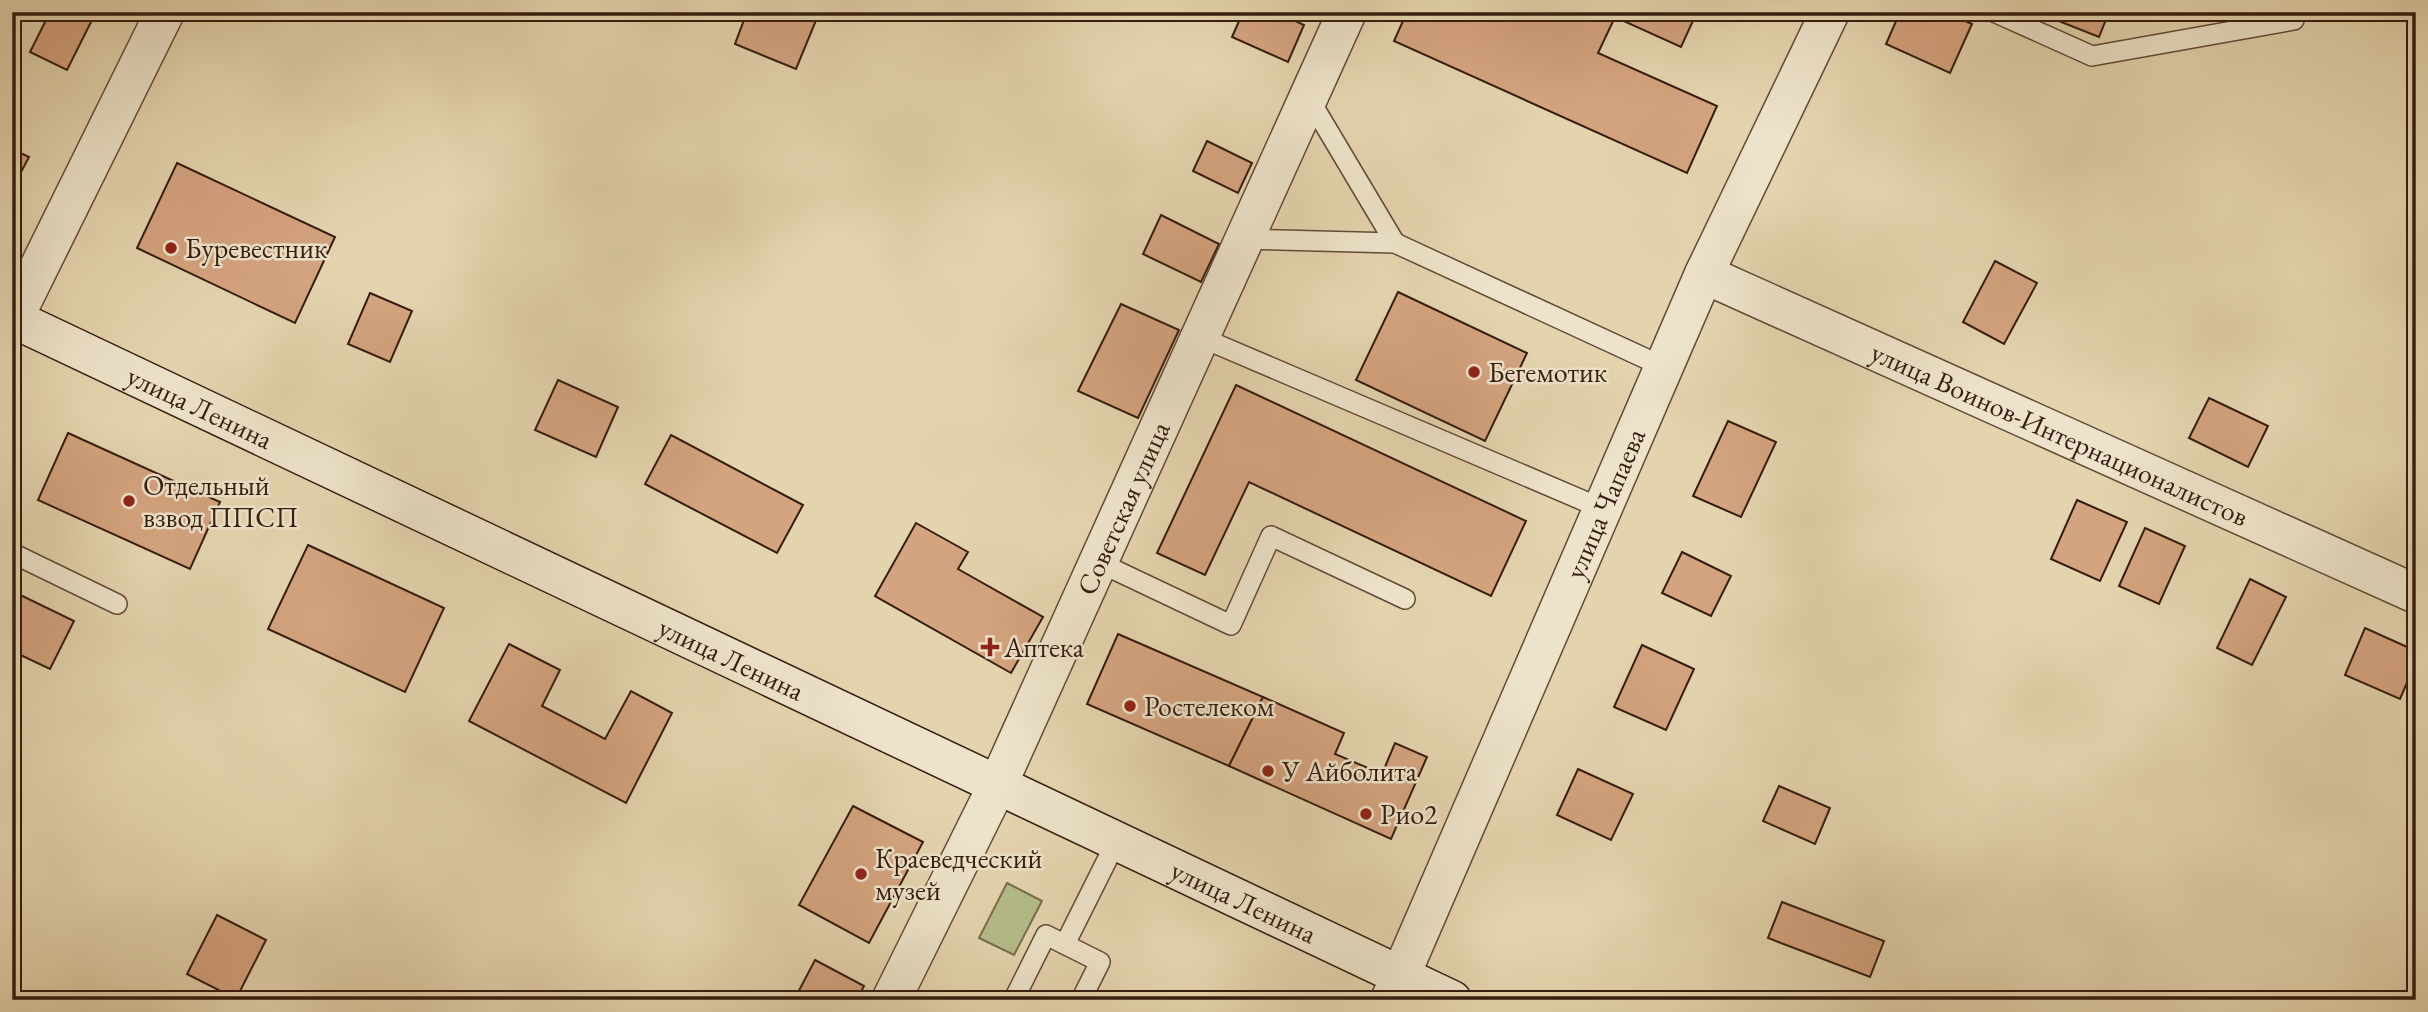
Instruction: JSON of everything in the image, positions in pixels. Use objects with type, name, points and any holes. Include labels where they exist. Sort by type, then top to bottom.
[{"type":"street","points":[[13,319],[165,12]]},
{"type":"street","name":"Советская улица","points":[[891,1000],[998,784],[1346,12]]},
{"type":"street","name":"улица Чапаева","points":[[1396,988],[1704,274],[1830,12]]},
{"type":"street","name":"улица Воинов-Интернационалистов","points":[[1704,274],[2416,594]]},
{"type":"street","name":"улица Ленина","points":[[13,319],[1117,840],[1396,988],[1452,1000]]},
{"type":"lane","points":[[1994,12],[2092,56],[2294,20]]},
{"type":"lane","points":[[1308,97],[1395,243]]},
{"type":"lane","points":[[1245,239],[1395,243],[1664,367]]},
{"type":"lane","points":[[1200,337],[1603,509]]},
{"type":"lane","points":[[1098,562],[1231,625],[1270,536],[1405,599]]},
{"type":"lane","points":[[12,553],[117,604]]},
{"type":"lane","points":[[1065,944],[1117,840]]},
{"type":"lane","points":[[1019,1000],[1015,998],[1046,934],[1100,962],[1081,1000]]},
{"type":"green space","points":[[1007,883],[1042,901],[1014,955],[979,938]]},
{"type":"building","points":[[50,12],[96,12],[67,70],[30,52]]},
{"type":"building","points":[[747,12],[803,12],[817,18],[796,69],[735,44]]},
{"type":"building","points":[[1243,12],[1276,12],[1304,25],[1288,62],[1232,37]]},
{"type":"building","points":[[1407,12],[1697,12],[1681,47],[1615,17],[1598,53],[1717,106],[1687,173],[1394,41]]},
{"type":"building","points":[[1900,12],[1945,12],[1972,24],[1950,73],[1886,44]]},
{"type":"building","points":[[2036,12],[2109,12],[2099,37]]},
{"type":"building","points":[[1207,141],[1252,163],[1238,193],[1193,171]]},
{"type":"building","points":[[12,149],[29,157],[12,189]]},
{"type":"building","points":[[177,163],[335,237],[295,323],[137,248]]},
{"type":"building","points":[[1161,215],[1219,244],[1201,282],[1143,254]]},
{"type":"building","points":[[1995,261],[2037,283],[2004,344],[1963,322]]},
{"type":"building","points":[[1398,292],[1527,353],[1485,441],[1356,380]]},
{"type":"building","points":[[370,293],[412,311],[390,362],[348,344]]},
{"type":"building","points":[[1121,304],[1179,330],[1138,418],[1078,391]]},
{"type":"building","points":[[558,380],[618,407],[596,457],[535,430]]},
{"type":"building","points":[[1236,385],[1526,521],[1491,596],[1249,482],[1205,575],[1157,553]]},
{"type":"building","points":[[2209,398],[2268,426],[2248,467],[2189,438]]},
{"type":"building","points":[[1728,421],[1776,442],[1741,517],[1693,496]]},
{"type":"building","name":"Отдельный взвод ППСП","points":[[68,433],[220,502],[190,569],[38,500]]},
{"type":"building","points":[[671,435],[803,505],[777,553],[645,484]]},
{"type":"building","points":[[2077,500],[2127,522],[2100,581],[2051,559]]},
{"type":"building","points":[[916,523],[968,552],[958,569],[1043,617],[1011,673],[875,596]]},
{"type":"building","points":[[2145,528],[2185,546],[2159,604],[2119,586]]},
{"type":"building","points":[[308,545],[444,608],[405,692],[268,629]]},
{"type":"building","points":[[1682,552],[1731,576],[1711,616],[1662,593]]},
{"type":"building","points":[[2250,579],[2286,597],[2252,665],[2217,648]]},
{"type":"building","points":[[12,591],[74,621],[50,669],[12,651]]},
{"type":"building","points":[[2365,628],[2416,651],[2416,662],[2400,699],[2345,675]]},
{"type":"building","points":[[1118,634],[1263,697],[1229,766],[1087,704]]},
{"type":"building","points":[[509,644],[560,670],[542,706],[605,739],[631,691],[672,713],[626,803],[469,721]]},
{"type":"building","points":[[1642,645],[1694,669],[1666,730],[1614,707]]},
{"type":"building","points":[[1263,697],[1344,733],[1335,754],[1382,774],[1395,743],[1427,757],[1391,839],[1229,766]]},
{"type":"building","points":[[1578,769],[1633,794],[1611,840],[1557,815]]},
{"type":"building","points":[[1779,786],[1830,808],[1815,844],[1763,821]]},
{"type":"building","name":"Краеведческий музей","points":[[853,806],[923,842],[869,943],[799,905]]},
{"type":"building","points":[[1782,902],[1884,941],[1870,977],[1768,938]]},
{"type":"building","points":[[217,915],[266,940],[236,999],[187,974]]},
{"type":"building","points":[[815,960],[864,986],[857,1000],[794,1000]]},
{"type":"place","name":"Буревестник","points":[[171,248]]},
{"type":"place","name":"Бегемотик","points":[[1474,372]]},
{"type":"place","name":"Отдельный взвод ППСП","points":[[129,501]]},
{"type":"place","name":"Аптека","points":[[990,647]]},
{"type":"place","name":"Ростелеком","points":[[1130,706]]},
{"type":"place","name":"У Айболита","points":[[1268,771]]},
{"type":"place","name":"Рио2","points":[[1366,814]]},
{"type":"place","name":"Краеведческий музей","points":[[861,874]]}]
